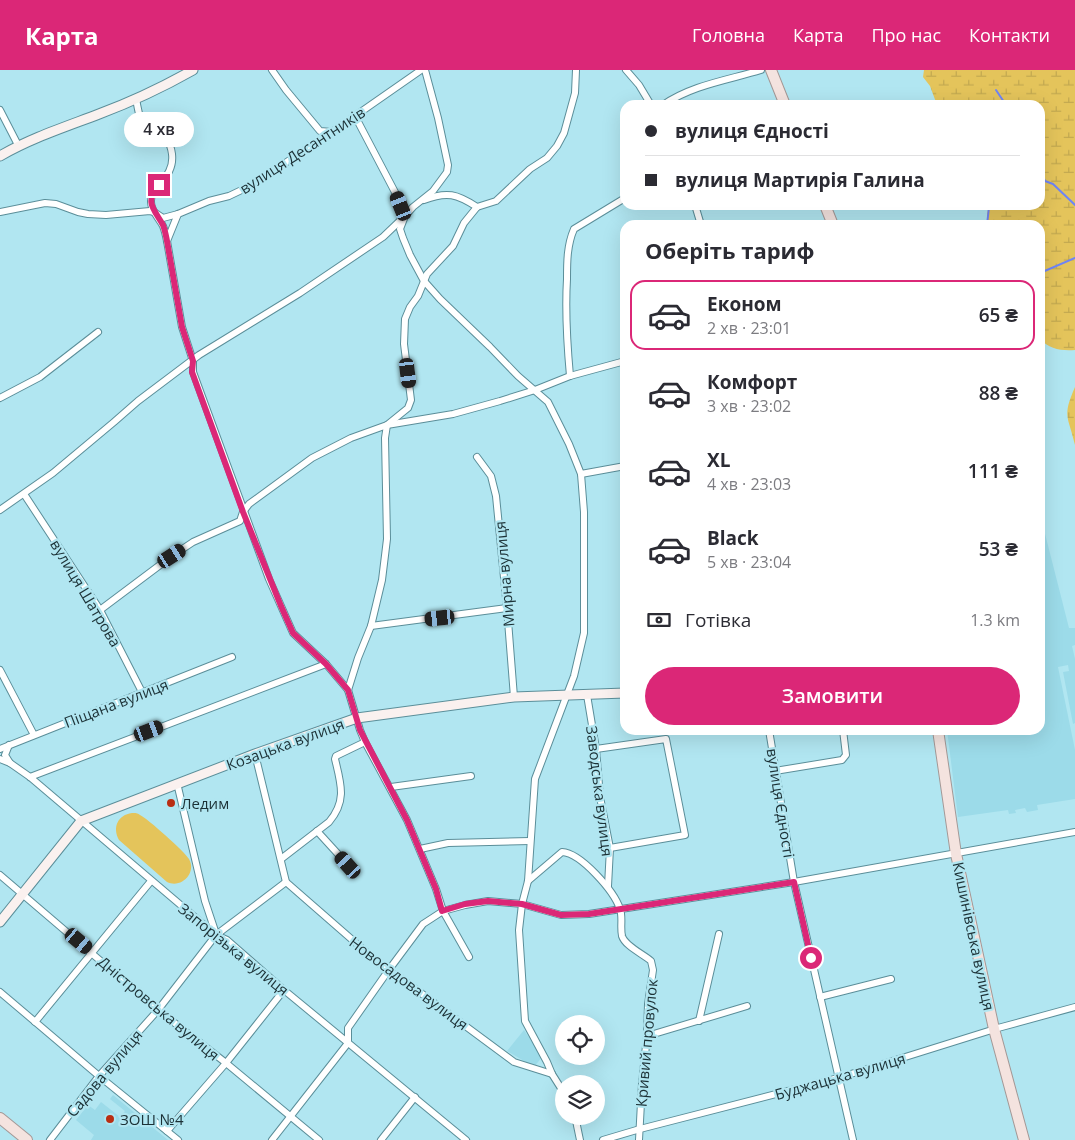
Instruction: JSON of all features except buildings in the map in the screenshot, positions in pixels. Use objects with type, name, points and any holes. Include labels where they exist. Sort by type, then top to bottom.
[{"type":"main road","points":[[771,70],[783,100]]},
{"type":"main road","name":"Кишинівська вулиця","points":[[939,735],[956,854],[994,1029],[1024,1140]]},
{"type":"main road","points":[[0,1118],[27,1140]]},
{"type":"street","points":[[0,156],[18,145],[136,99],[193,70]]},
{"type":"street","points":[[272,70],[286,90],[320,130],[332,132]]},
{"type":"street","points":[[421,202],[440,182],[448,165],[438,118],[423,70]]},
{"type":"street","name":"вулиця Десантників","points":[[0,212],[45,203],[56,204],[88,214],[106,215],[154,212],[163,218],[178,214],[209,200],[230,196],[252,185],[423,70]]},
{"type":"street","points":[[348,690],[371,626],[382,580],[386,539],[385,438],[387,426],[408,408],[411,400],[404,344],[405,319],[410,307],[418,296],[427,274],[453,246],[464,223],[477,207],[496,201],[530,169],[547,158],[557,146],[564,133],[576,93],[576,70]]},
{"type":"street","points":[[626,70],[639,85],[648,100]]},
{"type":"street","points":[[673,100],[705,85],[761,70]]},
{"type":"street","points":[[136,99],[141,119],[146,128],[164,136],[170,144],[172,154],[171,169],[152,192],[151,205],[164,228],[182,327],[193,361],[192,372],[269,580],[293,633],[326,664],[348,690],[365,742],[391,787],[420,849],[442,911],[469,957]]},
{"type":"street","points":[[0,110],[18,145]]},
{"type":"street","points":[[355,116],[397,196],[405,216],[400,229],[402,238],[424,280],[440,299],[518,376],[548,402],[569,444],[580,474],[584,512],[584,633],[574,676],[535,779],[528,881],[522,904],[519,930],[525,1021],[555,1079]]},
{"type":"street","points":[[0,510],[84,448],[138,400],[199,356],[300,293],[389,231],[412,207],[440,195],[449,194],[463,198],[477,207]]},
{"type":"street","points":[[570,376],[566,327],[567,266],[571,236],[574,229],[620,201]]},
{"type":"street","points":[[167,241],[178,214]]},
{"type":"street","points":[[389,231],[394,231],[402,238]]},
{"type":"street","points":[[0,398],[40,378],[98,332]]},
{"type":"street","points":[[100,610],[193,542],[240,521],[243,512],[249,504],[312,458],[351,438],[387,426],[453,414],[535,390],[570,376],[620,362]]},
{"type":"street","name":"Мирна вулиця","points":[[477,456],[487,469],[495,488],[508,608],[514,697]]},
{"type":"street","points":[[580,474],[620,467]]},
{"type":"street","name":"вулиця Шатрова","points":[[24,494],[100,610],[143,694]]},
{"type":"street","points":[[371,626],[508,608]]},
{"type":"street","name":"Піщана вулиця","points":[[0,749],[143,694],[232,657]]},
{"type":"street","points":[[30,777],[326,664]]},
{"type":"street","points":[[0,670],[34,735]]},
{"type":"street","name":"Козацька вулиця","points":[[0,922],[81,821],[255,754],[357,718],[514,697],[620,692]]},
{"type":"street","name":"Заводська вулиця","points":[[587,695],[596,749],[600,797],[610,848],[608,886]]},
{"type":"street","name":"вулиця Єдності","points":[[770,735],[794,882],[853,1140]]},
{"type":"street","points":[[776,772],[845,758],[843,735]]},
{"type":"street","points":[[596,749],[666,739],[685,835],[610,848]]},
{"type":"street","points":[[281,859],[336,815],[341,804],[341,788],[336,756],[365,742]]},
{"type":"street","points":[[9,745],[5,755],[10,763]]},
{"type":"street","points":[[255,754],[286,882]]},
{"type":"street","name":"Запорізька вулиця","points":[[0,760],[10,763],[30,777],[151,881],[216,935],[227,940],[284,990],[466,1140]]},
{"type":"street","points":[[391,787],[471,776]]},
{"type":"street","points":[[177,783],[205,902],[216,935]]},
{"type":"street","points":[[317,831],[348,865]]},
{"type":"street","points":[[272,1140],[348,1043],[348,1028],[388,971],[423,924],[442,911],[465,904],[488,901],[522,904],[561,915],[589,914],[794,882],[1075,832]]},
{"type":"street","points":[[420,849],[458,843],[530,841]]},
{"type":"street","name":"Кривий провулок","points":[[528,881],[556,856],[562,852],[567,852],[589,867],[608,886],[621,910],[622,936],[626,942],[651,960],[653,970],[648,1004],[639,1140]]},
{"type":"street","name":"Дністровська вулиця","points":[[0,875],[158,1010],[319,1140]]},
{"type":"street","points":[[35,1022],[151,881]]},
{"type":"street","name":"Садова вулиця","points":[[50,1140],[99,1076],[158,1010],[216,935],[286,882]]},
{"type":"street","name":"Новосадова вулиця","points":[[286,882],[388,971],[398,976],[514,1062],[552,1074]]},
{"type":"street","points":[[699,1020],[718,934]]},
{"type":"street","points":[[820,997],[891,980]]},
{"type":"street","points":[[167,1131],[226,1063],[284,990]]},
{"type":"street","points":[[0,992],[178,1140]]},
{"type":"street","points":[[647,1036],[747,1006]]},
{"type":"street","name":"Буджацька вулиця","points":[[603,1140],[838,1078],[994,1029],[1075,1007]]},
{"type":"street","points":[[381,1140],[415,1097]]},
{"type":"street","points":[[577,1125],[580,1140]]},
{"type":"shaded area","points":[[1045,534],[1069,628],[1075,628],[1075,645],[1072,646],[1075,659],[1075,723],[1073,724],[1063,672],[1069,671],[1068,665],[1058,667],[1075,750],[1075,799],[1037,805],[1038,810],[1027,812],[1025,808],[1015,810],[1016,813],[1009,814],[1008,810],[958,817],[948,735],[1045,735]]},
{"type":"shaded area","points":[[524,1030],[542,1057],[534,1067],[507,1051]]},
{"type":"shaded area","name":"ЗОШ №4","points":[[113,1095],[168,1140],[91,1140],[94,1135],[76,1120],[88,1105],[95,1110],[101,1102],[120,1117],[125,1111],[110,1099]]},
{"type":"green space","points":[[924,70],[1075,70],[1075,350],[1056,349],[1045,343],[1045,220],[987,220],[988,210],[1045,210],[1045,100],[935,100],[930,86],[923,77]]},
{"type":"green space","points":[[1075,387],[1075,445],[1067,411]]},
{"type":"green space","points":[[132,813],[144,817],[186,855],[191,864],[191,869],[186,878],[177,883],[167,882],[119,840],[116,826],[123,816]]},
{"type":"waterway","points":[[996,90],[1003,100]]},
{"type":"waterway","points":[[1045,181],[1053,184],[1075,205]]},
{"type":"waterway","points":[[988,220],[989,210]]},
{"type":"waterway","points":[[1045,271],[1075,258]]},
{"type":"place","name":"Ледим","points":[[171,803]]},
{"type":"place","name":"ЗОШ №4","points":[[110,1119]]},
{"type":"route","points":[[159,185],[152,192],[151,205],[164,228],[182,327],[192,355],[192,372],[269,580],[293,633],[326,664],[348,690],[365,742],[391,787],[407,820],[436,889],[442,911],[465,904],[488,901],[522,904],[561,915],[589,914],[794,882],[811,958]]}]
